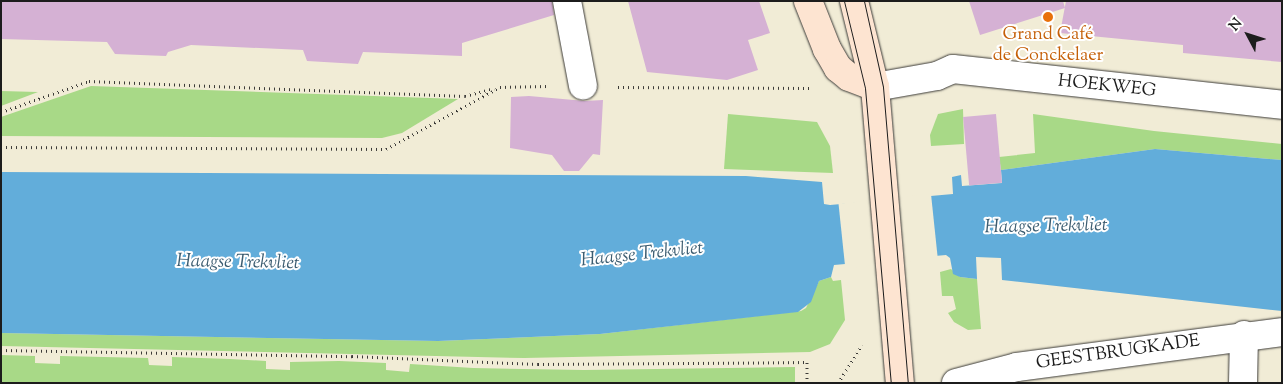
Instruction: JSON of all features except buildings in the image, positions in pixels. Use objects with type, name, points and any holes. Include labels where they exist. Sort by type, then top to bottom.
[{"type":"street","points":[[567,1],[583,86]]},
{"type":"street","points":[[808,1],[827,49],[838,68],[849,77],[875,87]]},
{"type":"street","points":[[854,1],[875,87],[900,383]]},
{"type":"street","name":"HOEKWEG","points":[[875,87],[937,76],[953,69],[1282,105]]},
{"type":"street","name":"GEESTBRUGKADE","points":[[956,383],[1017,367],[1244,335],[1282,332]]},
{"type":"street","points":[[1243,383],[1244,335]]},
{"type":"path","points":[[1,112],[89,81],[465,96],[500,87],[812,88]]},
{"type":"path","points":[[1,147],[386,149],[500,87]]},
{"type":"path","points":[[1,350],[352,356],[538,364],[807,362],[807,383]]},
{"type":"green space","points":[[91,86],[458,99],[402,133],[382,138],[1,136],[1,117]]},
{"type":"green space","points":[[1,91],[38,92],[1,106]]},
{"type":"green space","points":[[963,109],[964,144],[931,146],[930,135],[938,114]]},
{"type":"green space","points":[[728,114],[817,122],[830,146],[833,173],[724,169]]},
{"type":"green space","points":[[1033,114],[1154,131],[1282,144],[1282,160],[1155,149],[1001,170],[999,157],[1035,153]]},
{"type":"green space","points":[[951,269],[960,277],[977,279],[981,329],[968,330],[954,322],[948,313],[956,309],[953,296],[942,296],[940,272]]},
{"type":"green space","points":[[831,277],[833,281],[841,280],[845,320],[830,344],[810,352],[524,358],[1,346],[1,333],[438,341],[600,334],[801,311],[806,308],[819,281]]},
{"type":"green space","points":[[1,355],[35,356],[35,363],[60,364],[60,356],[148,358],[149,365],[172,366],[172,357],[230,359],[266,361],[266,369],[290,370],[290,362],[339,361],[386,363],[386,370],[409,372],[410,364],[473,368],[584,370],[795,367],[795,383],[1,383]]},
{"type":"water","name":"Haagse Trekvliet","points":[[1155,149],[1282,160],[1282,311],[1002,280],[1001,258],[976,257],[977,279],[960,277],[953,274],[950,258],[946,255],[834,265],[831,277],[819,281],[811,302],[798,312],[600,334],[438,341],[1,333],[1,172],[746,176],[822,182],[824,204],[830,205],[953,194],[952,177],[961,175],[962,186],[1002,183],[1001,170]]},
{"type":"pier","points":[[931,194],[938,259],[845,268],[839,204]]},
{"type":"tram line","points":[[844,1],[865,88],[891,383]]},
{"type":"tram line","points":[[864,1],[883,87],[908,383]]},
{"type":"place","name":"Grand Café de Conckelaer","points":[[1048,17]]}]
